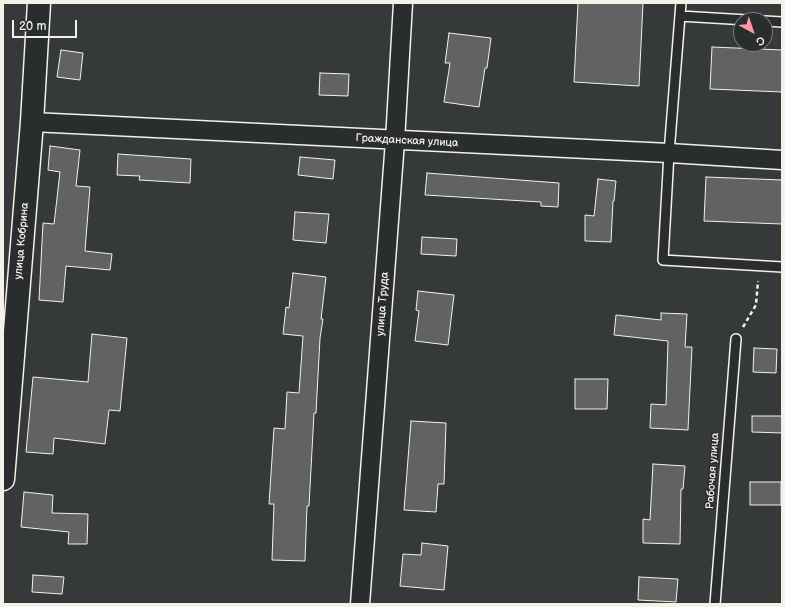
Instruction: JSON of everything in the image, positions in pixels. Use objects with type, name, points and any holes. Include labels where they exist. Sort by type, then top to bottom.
[{"type":"main road","name":"улица Кобрина","points":[[3,480],[32,122],[39,3]]},
{"type":"street","name":"улица Труда","points":[[360,604],[395,141],[403,3]]},
{"type":"street","name":"Гражданская улица","points":[[32,122],[395,141],[669,152],[782,160]]},
{"type":"lane","points":[[681,3],[669,152],[663,260],[782,268]]},
{"type":"lane","points":[[680,16],[733,19]]},
{"type":"lane","name":"Рабочая улица","points":[[715,604],[736,339]]},
{"type":"path","points":[[736,339],[756,305],[758,266]]},
{"type":"building","points":[[578,3],[643,3],[639,86],[574,82]]},
{"type":"building","points":[[449,33],[491,38],[479,107],[444,102],[450,63],[445,63]]},
{"type":"building","points":[[712,47],[733,48],[733,52],[773,52],[773,50],[782,50],[782,92],[710,89]]},
{"type":"building","points":[[61,50],[83,53],[80,80],[57,77]]},
{"type":"building","points":[[320,73],[349,74],[348,96],[319,95]]},
{"type":"building","points":[[50,146],[80,150],[76,186],[90,187],[85,251],[112,254],[110,270],[66,266],[63,302],[39,300],[43,223],[54,224],[60,172],[48,170]]},
{"type":"building","points":[[118,154],[191,159],[190,183],[139,180],[140,176],[117,175]]},
{"type":"building","points":[[300,157],[335,160],[333,179],[298,175]]},
{"type":"building","points":[[427,173],[559,183],[558,207],[541,206],[541,202],[425,195]]},
{"type":"building","points":[[706,177],[782,180],[782,224],[704,221]]},
{"type":"building","points":[[598,179],[616,181],[613,201],[611,242],[585,241],[585,215],[594,216]]},
{"type":"building","points":[[295,212],[329,214],[326,243],[293,240]]},
{"type":"building","points":[[422,237],[457,239],[456,256],[421,254]]},
{"type":"building","points":[[293,273],[326,277],[321,319],[323,319],[320,338],[316,413],[314,413],[309,506],[307,506],[305,561],[272,560],[274,504],[269,504],[274,428],[285,429],[287,392],[299,393],[303,336],[283,334],[286,307],[289,308]]},
{"type":"building","points":[[418,291],[454,295],[448,345],[415,341],[419,311],[416,310]]},
{"type":"building","points":[[661,313],[687,314],[685,347],[692,347],[688,430],[650,428],[651,404],[666,405],[668,341],[614,335],[616,315],[661,320]]},
{"type":"building","points":[[92,334],[127,338],[120,411],[109,410],[105,444],[54,438],[53,454],[26,452],[33,377],[88,382]]},
{"type":"building","points":[[754,348],[777,349],[776,373],[753,372]]},
{"type":"building","points":[[575,379],[608,379],[607,409],[575,409]]},
{"type":"building","points":[[752,416],[782,416],[782,433],[752,432]]},
{"type":"building","points":[[411,421],[446,423],[444,484],[438,484],[436,512],[404,510]]},
{"type":"building","points":[[653,464],[685,466],[683,489],[681,489],[680,544],[643,543],[643,519],[650,520]]},
{"type":"building","points":[[750,482],[781,482],[781,505],[750,505]]},
{"type":"building","points":[[24,492],[53,495],[52,513],[88,514],[87,544],[68,544],[69,532],[21,527]]},
{"type":"building","points":[[422,543],[448,546],[444,590],[400,586],[403,554],[421,555]]},
{"type":"building","points":[[33,575],[64,577],[62,594],[32,592]]},
{"type":"building","points":[[639,577],[678,579],[676,602],[638,600]]}]
